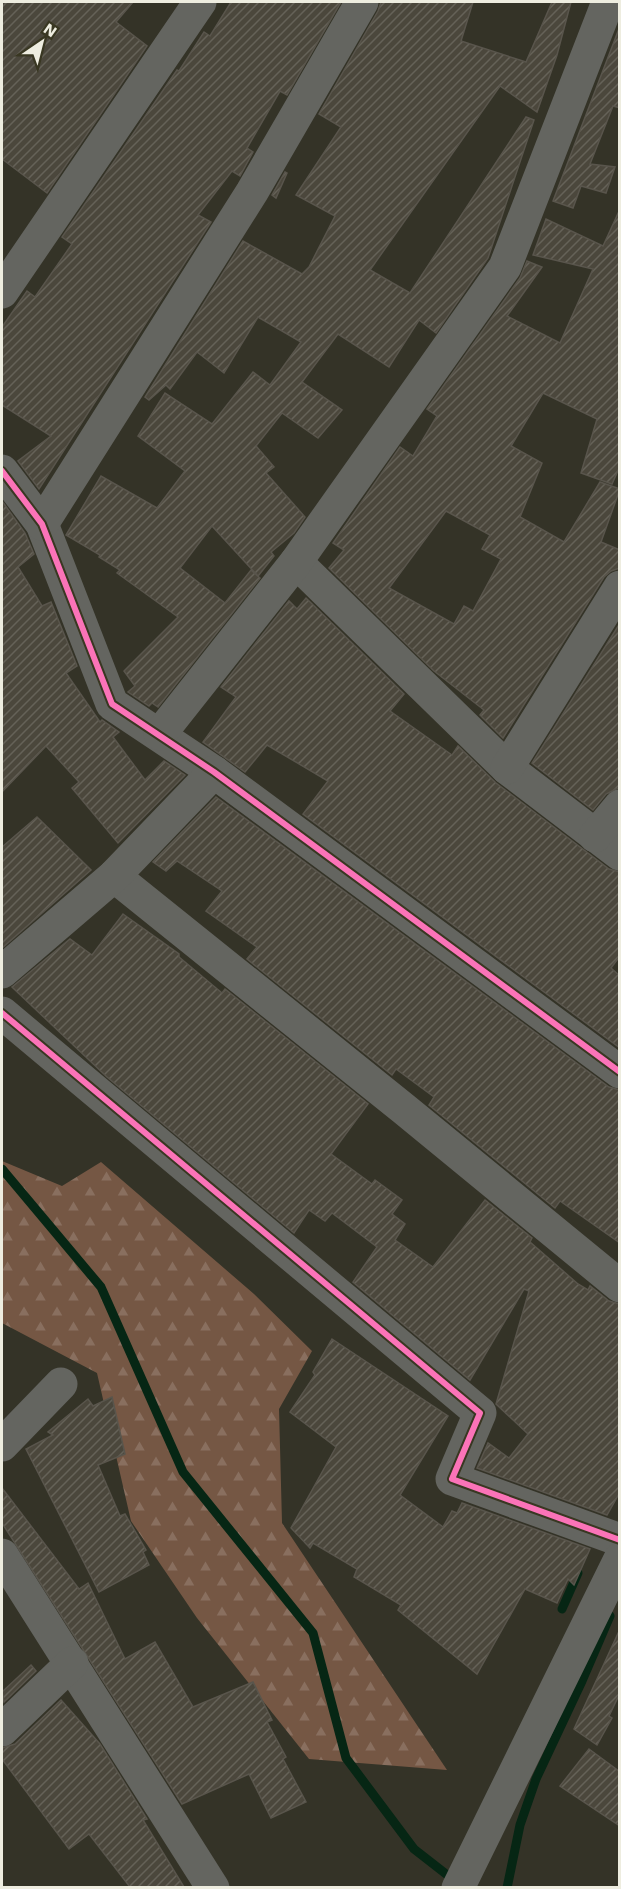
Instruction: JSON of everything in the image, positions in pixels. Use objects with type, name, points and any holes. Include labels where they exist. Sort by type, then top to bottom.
[{"type":"street","points":[[2,292],[200,2]]},
{"type":"street","points":[[42,524],[252,192],[362,2]]},
{"type":"street","points":[[160,734],[296,562],[505,267],[608,2]]},
{"type":"street","points":[[2,471],[42,524],[112,704],[214,772],[620,1072]]},
{"type":"street","points":[[296,562],[507,768],[607,845],[620,806]]},
{"type":"street","points":[[507,768],[620,587]]},
{"type":"street","points":[[2,972],[114,876],[214,772]]},
{"type":"street","points":[[114,876],[405,1108],[620,1286]]},
{"type":"street","points":[[2,1013],[480,1413],[452,1479],[620,1540]]},
{"type":"street","points":[[2,1445],[61,1384]]},
{"type":"street","points":[[2,1555],[213,1887]]},
{"type":"street","points":[[458,1887],[620,1559]]},
{"type":"street","points":[[2,1730],[72,1663]]},
{"type":"green space","points":[[2,1161],[62,1186],[101,1162],[254,1294],[312,1351],[279,1409],[282,1523],[447,1770],[309,1759],[197,1618],[131,1521],[97,1373],[2,1323]]},
{"type":"building","points":[[2,2],[133,2],[116,22],[147,46],[47,193],[2,159]]},
{"type":"building","points":[[231,2],[341,2],[287,95],[280,91],[247,148],[253,152],[240,176],[232,171],[198,215],[211,222],[39,489],[18,461],[51,436],[2,405],[2,327],[27,291],[35,297],[72,244],[62,237],[204,32],[210,36]]},
{"type":"building","points":[[381,2],[473,2],[461,41],[526,62],[552,2],[571,2],[557,55],[537,112],[500,86],[370,270],[410,293],[526,117],[534,120],[488,258],[436,333],[419,320],[389,367],[338,334],[302,382],[342,410],[318,438],[282,413],[256,446],[274,467],[266,473],[305,517],[294,533],[271,552],[274,556],[258,576],[212,526],[180,568],[225,603],[251,570],[260,578],[158,707],[152,703],[149,706],[128,692],[135,686],[124,671],[178,617],[117,573],[120,570],[99,557],[100,555],[66,535],[101,476],[157,508],[185,471],[138,436],[165,393],[212,424],[253,372],[270,385],[301,342],[258,317],[224,373],[197,352],[170,389],[166,385],[149,400],[145,397],[243,241],[302,274],[309,267],[335,216],[296,195],[341,127],[319,114]]},
{"type":"building","points":[[620,26],[620,108],[613,106],[590,164],[615,167],[606,193],[581,186],[573,208],[553,201]]},
{"type":"building","points":[[285,172],[287,173],[276,198],[272,195]]},
{"type":"building","points":[[620,209],[620,466],[612,484],[581,473],[597,419],[543,393],[511,446],[542,463],[520,517],[564,542],[600,482],[620,489],[601,542],[620,550],[620,568],[604,577],[503,738],[480,715],[484,710],[434,671],[329,568],[344,550],[333,543],[400,447],[413,456],[437,416],[427,409],[520,278],[527,261],[542,267],[507,316],[560,343],[593,269],[533,255],[546,219],[603,246]],"holes":[[[446,511],[490,535],[482,549],[501,559],[473,611],[464,606],[454,624],[389,588]]]},
{"type":"building","points":[[2,501],[25,533],[34,554],[18,567],[42,606],[51,602],[77,666],[66,673],[100,722],[102,720],[119,732],[113,737],[145,780],[164,761],[185,775],[118,843],[72,788],[79,782],[46,746],[2,792]]},
{"type":"building","points":[[306,598],[404,694],[390,711],[452,755],[458,746],[496,783],[609,869],[620,872],[620,956],[611,968],[620,976],[620,1048],[303,814],[328,781],[267,745],[245,772],[203,742],[236,697],[221,687],[289,601],[297,609]]},
{"type":"building","points":[[620,623],[620,787],[606,794],[593,810],[532,763]]},
{"type":"building","points":[[216,797],[609,1087],[620,1090],[620,1243],[560,1201],[555,1208],[429,1105],[434,1097],[396,1069],[392,1075],[247,959],[257,947],[206,911],[222,891],[177,861],[166,871],[153,862]]},
{"type":"building","points":[[37,817],[91,870],[2,948],[2,847]]},
{"type":"building","points":[[123,914],[179,954],[179,957],[222,993],[225,989],[368,1104],[331,1154],[372,1184],[375,1180],[402,1200],[392,1214],[405,1224],[395,1240],[433,1267],[485,1200],[532,1238],[530,1242],[578,1284],[588,1290],[590,1286],[609,1301],[620,1304],[620,1492],[607,1515],[477,1468],[488,1443],[509,1458],[528,1434],[496,1404],[529,1291],[524,1289],[470,1380],[353,1282],[377,1247],[332,1213],[325,1221],[309,1210],[294,1233],[107,1077],[12,987],[70,939],[92,955]]},
{"type":"building","points":[[332,1339],[448,1416],[400,1495],[443,1527],[452,1511],[457,1513],[462,1503],[590,1549],[574,1585],[568,1579],[557,1603],[525,1589],[477,1674],[398,1610],[401,1605],[354,1577],[357,1569],[313,1543],[310,1548],[291,1528],[336,1447],[290,1412],[315,1375],[313,1372]]},
{"type":"building","points":[[112,1397],[125,1454],[98,1465],[120,1516],[125,1514],[146,1550],[143,1552],[149,1565],[99,1592],[26,1449],[53,1435],[48,1432],[88,1399],[93,1406]]},
{"type":"building","points":[[2,1488],[79,1589],[88,1583],[125,1659],[155,1642],[193,1707],[253,1682],[272,1720],[267,1722],[286,1757],[283,1759],[306,1802],[271,1818],[249,1774],[182,1804],[2,1523]]},
{"type":"building","points":[[620,1629],[620,1693],[609,1716],[612,1718],[597,1745],[574,1729]]},
{"type":"building","points":[[31,1665],[36,1671],[4,1702],[2,1692]]},
{"type":"building","points":[[61,1700],[100,1744],[147,1819],[143,1820],[184,1887],[130,1887],[89,1834],[69,1849],[2,1759],[2,1748],[15,1744]]},
{"type":"building","points":[[589,1749],[620,1772],[620,1826],[560,1786]]},
{"type":"waterway","points":[[2,1169],[101,1287],[183,1472],[313,1633],[346,1758],[414,1849],[455,1881]]},
{"type":"waterway","points":[[562,1609],[578,1573]]},
{"type":"waterway","points":[[507,1888],[520,1825],[536,1779],[610,1616]]},
{"type":"cycle path","points":[[2,471],[42,524],[112,704],[214,772],[620,1072]]},
{"type":"cycle path","points":[[2,1013],[480,1413],[452,1479],[620,1540]]}]
